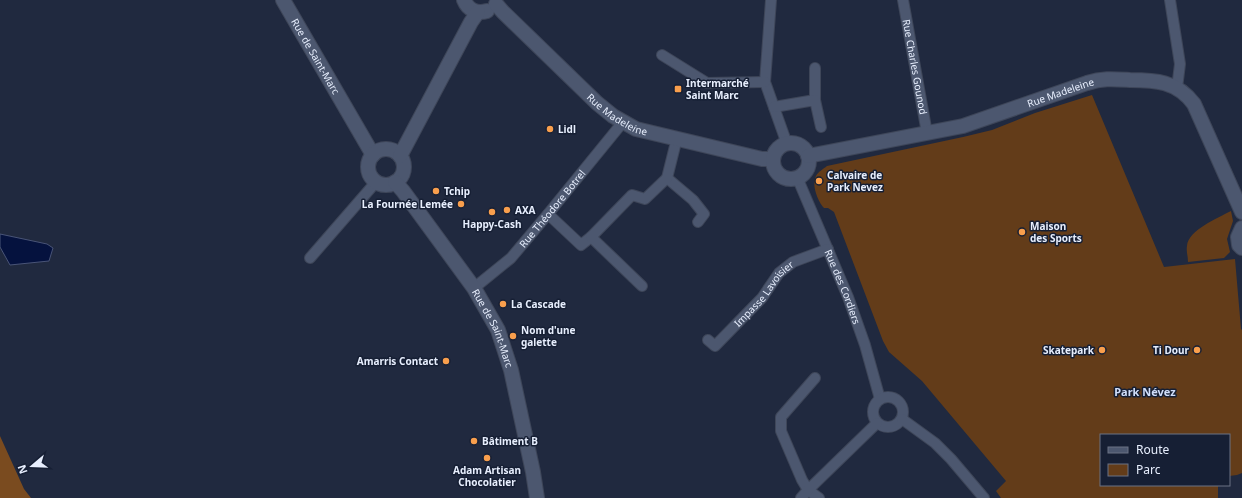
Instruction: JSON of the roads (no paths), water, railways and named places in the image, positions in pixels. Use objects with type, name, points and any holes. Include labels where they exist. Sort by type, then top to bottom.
[{"type":"main road","name":"Rue de Saint-Marc","points":[[283,0],[373,155]]},
{"type":"main road","points":[[464,0],[468,7],[478,12],[488,11],[497,2]]},
{"type":"main road","name":"Rue Madeleine","points":[[497,2],[503,12],[597,103],[623,122],[636,129],[762,159],[773,159]]},
{"type":"main road","points":[[400,156],[471,22],[478,12]]},
{"type":"main road","name":"Rue Madeleine","points":[[808,156],[963,126],[1087,83],[1105,79],[1155,80],[1177,88],[1194,104],[1242,212]]},
{"type":"main road","points":[[787,144],[796,144],[800,146],[808,156],[808,165],[806,169],[797,177],[787,178],[782,176],[775,169],[773,159],[774,155],[779,148],[787,144]]},
{"type":"main road","points":[[384,149],[390,150],[400,156],[402,161],[402,173],[395,182],[389,185],[382,184],[371,178],[368,172],[369,160],[378,151],[384,149]]},
{"type":"main road","name":"Rue de Saint-Marc","points":[[395,182],[445,247],[474,288],[498,330],[511,370],[533,472],[537,498]]},
{"type":"main road","points":[[1242,228],[1238,237],[1242,248]]},
{"type":"street","points":[[771,0],[765,82],[787,144]]},
{"type":"street","name":"Rue Charles Gounod","points":[[903,0],[927,133]]},
{"type":"street","points":[[1170,0],[1180,64],[1177,88]]},
{"type":"street","points":[[662,55],[707,82],[765,82]]},
{"type":"street","points":[[815,68],[815,100],[821,127]]},
{"type":"street","points":[[774,106],[815,100]]},
{"type":"street","name":"Rue Théodore Botrel","points":[[474,288],[510,258],[623,122]]},
{"type":"street","points":[[548,214],[581,245],[632,195],[645,199],[667,178],[677,138]]},
{"type":"street","name":"Rue des Cordiers","points":[[797,177],[828,249],[866,345],[880,399]]},
{"type":"street","points":[[667,178],[693,200],[704,214],[698,222]]},
{"type":"street","points":[[310,258],[376,182]]},
{"type":"street","points":[[1231,187],[1242,199]]},
{"type":"street","points":[[590,237],[642,286]]},
{"type":"street","name":"Impasse Lavoisier","points":[[708,340],[715,346],[762,298],[779,273],[793,262],[828,249]]},
{"type":"street","points":[[815,378],[781,417],[781,431],[802,480],[808,490],[819,498]]},
{"type":"street","points":[[889,397],[897,400],[903,407],[902,420],[895,426],[890,427],[885,427],[877,423],[873,415],[874,406],[880,399],[889,397]]},
{"type":"street","points":[[902,420],[935,443],[951,459],[984,498]]},
{"type":"street","points":[[801,498],[877,423]]},
{"type":"place","name":"Intermarché Saint Marc","points":[[678,89]]},
{"type":"place","name":"Lidl","points":[[550,129]]},
{"type":"place","name":"Calvaire de Park Nevez","points":[[819,181]]},
{"type":"place","name":"Tchip","points":[[436,191]]},
{"type":"place","name":"La Fournée Lemée","points":[[461,204]]},
{"type":"place","name":"AXA","points":[[507,210]]},
{"type":"place","name":"Happy-Cash","points":[[492,212]]},
{"type":"place","name":"Maison des Sports","points":[[1022,232]]},
{"type":"place","name":"La Cascade","points":[[503,304]]},
{"type":"place","name":"Nom d'une galette","points":[[513,336]]},
{"type":"place","name":"Skatepark","points":[[1102,350]]},
{"type":"place","name":"Ti Dour","points":[[1197,350]]},
{"type":"place","name":"Amarris Contact","points":[[446,361]]},
{"type":"place","name":"Bâtiment B","points":[[474,441]]},
{"type":"place","name":"Adam Artisan Chocolatier","points":[[487,458]]},
{"type":"district","name":"Park Névez","points":[[1145,392]]}]
